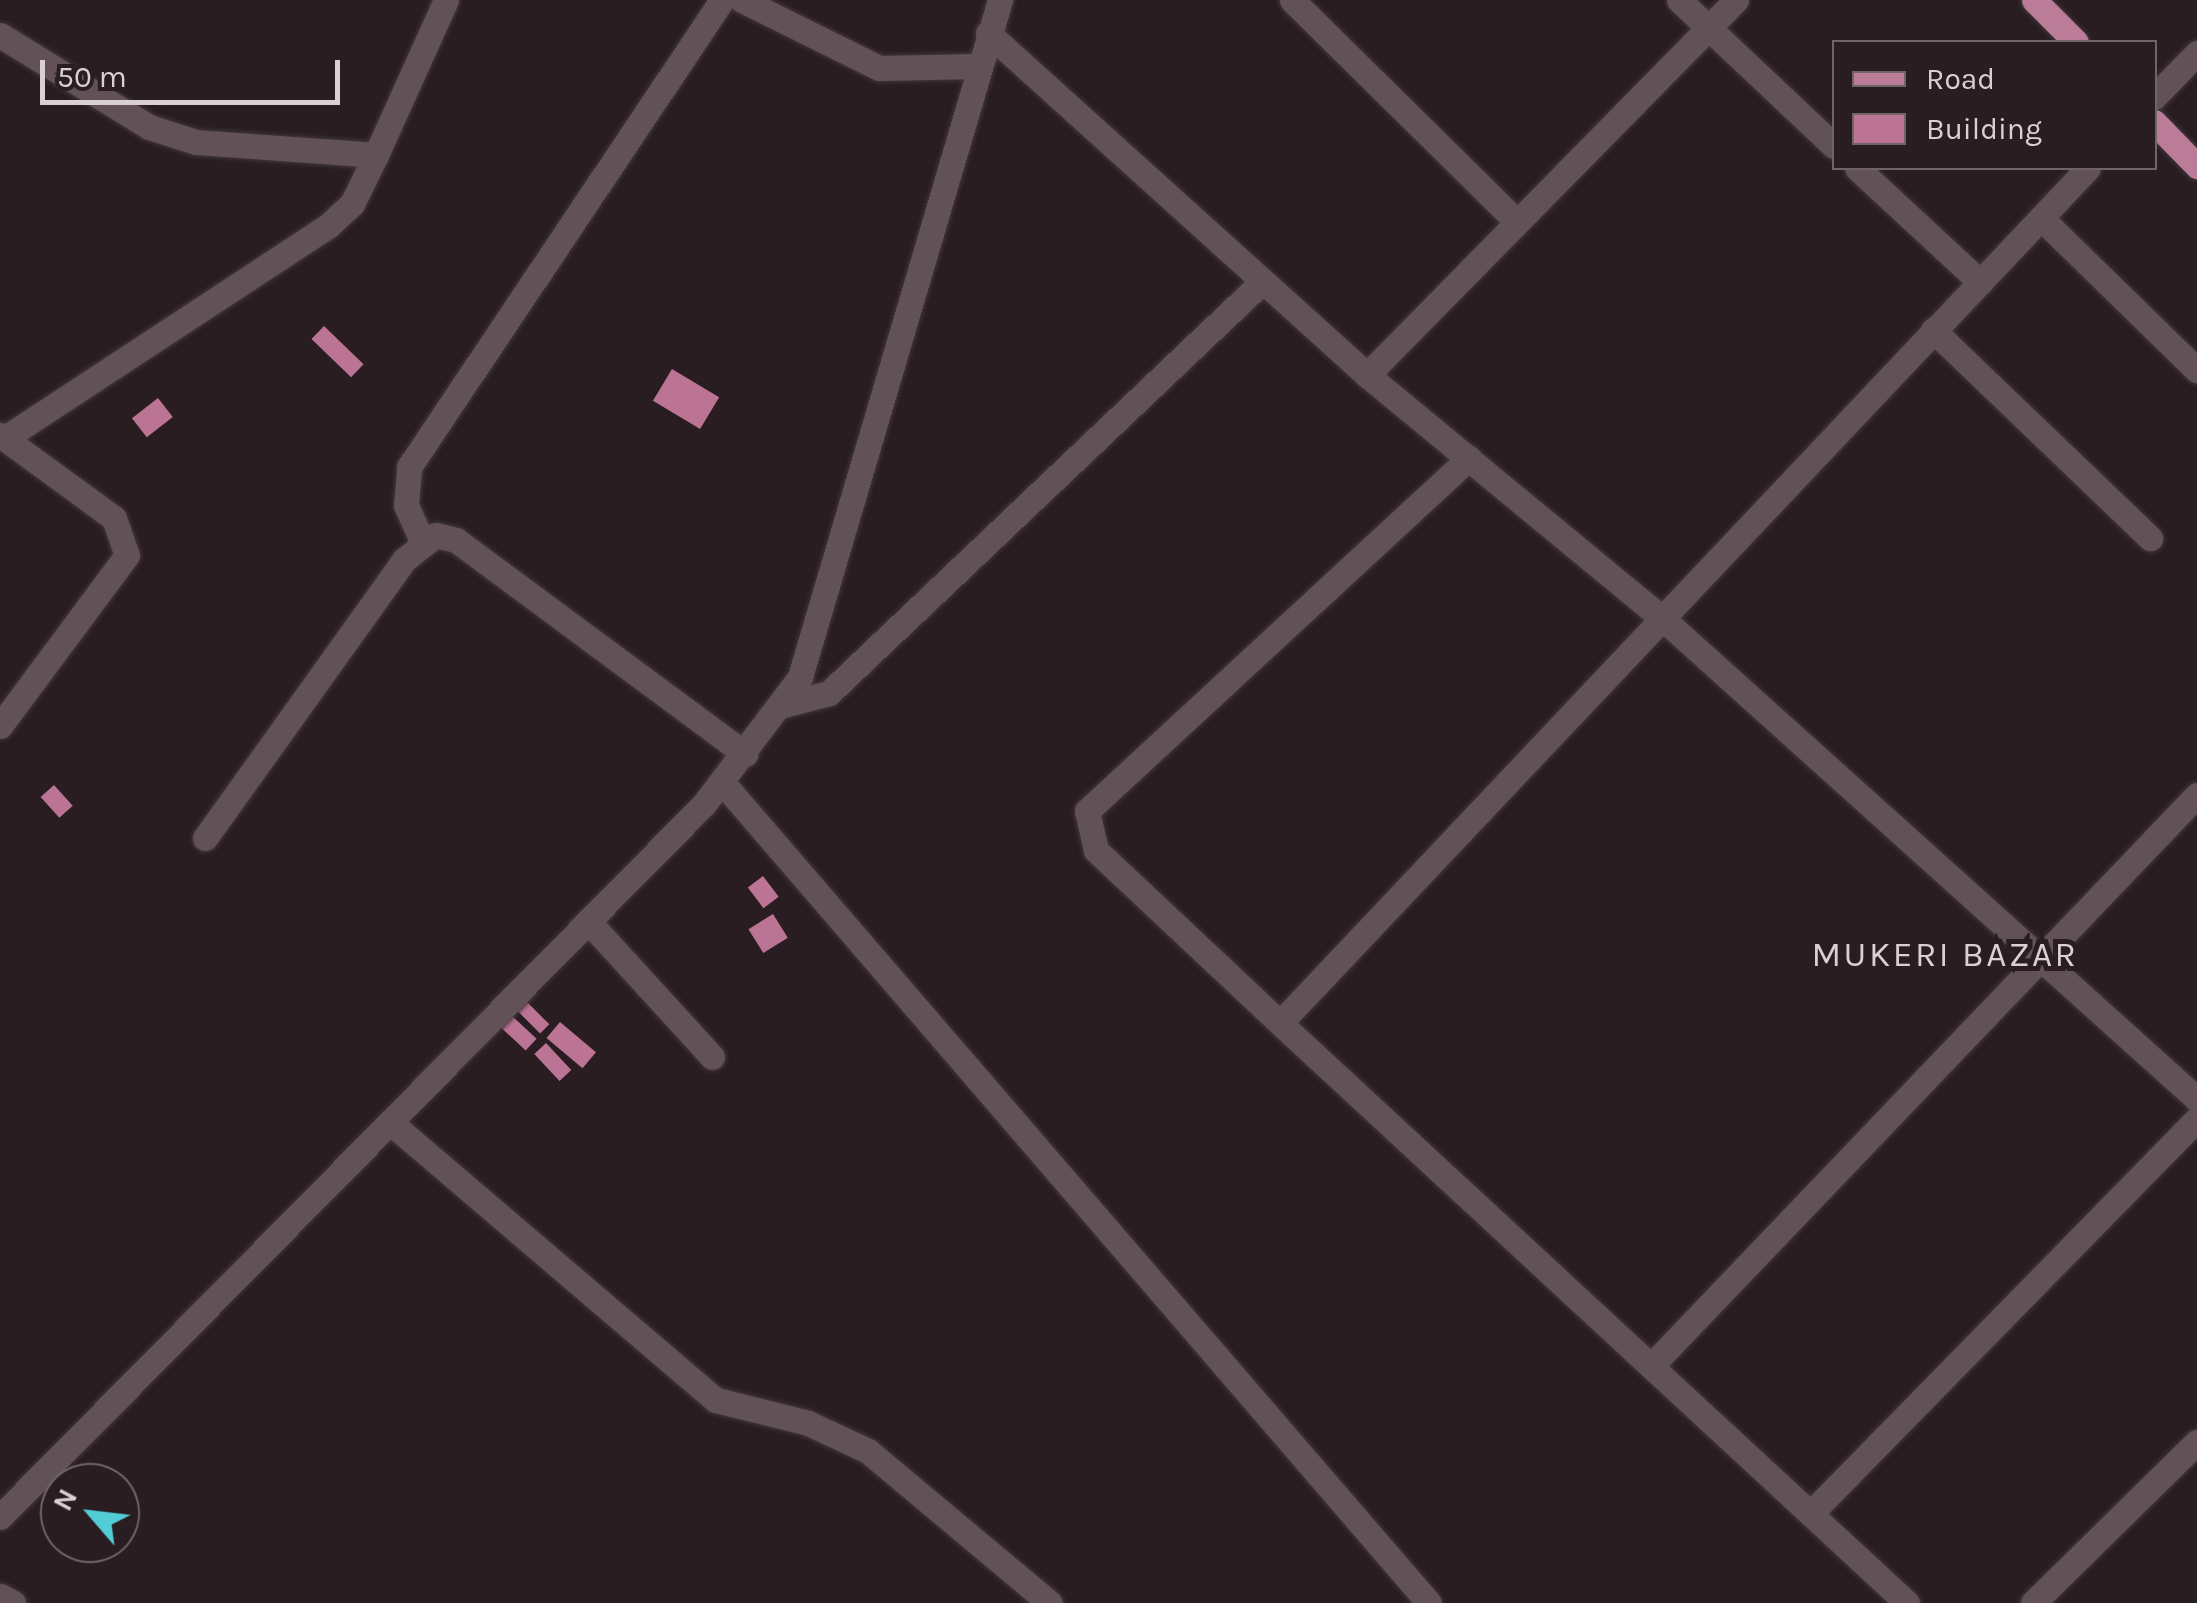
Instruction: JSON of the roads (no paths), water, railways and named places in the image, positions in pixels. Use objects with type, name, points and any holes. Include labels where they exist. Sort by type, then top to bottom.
[{"type":"main road","points":[[2034,0],[2074,40]]},
{"type":"main road","points":[[2157,125],[2197,166]]},
{"type":"street","points":[[0,726],[127,555],[114,518],[2,437],[328,226],[352,204],[446,0]]},
{"type":"street","points":[[422,541],[406,505],[409,467],[722,0]]},
{"type":"street","points":[[742,0],[880,68],[977,66]]},
{"type":"street","points":[[0,1517],[722,782],[800,677],[977,66],[1000,0]]},
{"type":"street","points":[[1292,0],[1517,222]]},
{"type":"street","points":[[1679,0],[1832,144]]},
{"type":"street","points":[[1367,374],[1736,0]]},
{"type":"street","points":[[988,33],[1367,374],[1662,618],[2197,1098]]},
{"type":"street","points":[[0,35],[148,127],[196,142],[376,155]]},
{"type":"street","points":[[2157,95],[2197,53]]},
{"type":"street","points":[[1860,170],[1980,282]]},
{"type":"street","points":[[1280,1022],[2086,170]]},
{"type":"street","points":[[2040,218],[2197,370]]},
{"type":"street","points":[[780,706],[829,692],[1263,281]]},
{"type":"street","points":[[1933,330],[2150,538]]},
{"type":"street","points":[[1469,458],[1087,811],[1096,850],[1814,1510],[1908,1603]]},
{"type":"street","points":[[422,541],[456,540],[745,754]]},
{"type":"street","points":[[205,838],[422,541]]},
{"type":"street","points":[[722,782],[1430,1603]]},
{"type":"street","points":[[1653,1364],[2197,795]]},
{"type":"street","points":[[588,921],[712,1057]]},
{"type":"street","points":[[1814,1510],[2197,1120]]},
{"type":"street","points":[[390,1122],[716,1400],[808,1422],[868,1451],[1050,1603]]},
{"type":"street","points":[[2033,1603],[2197,1442]]},
{"type":"street","points":[[0,1596],[13,1603]]},
{"type":"district","name":"MUKERI BAZAR","points":[[1945,955]]}]
